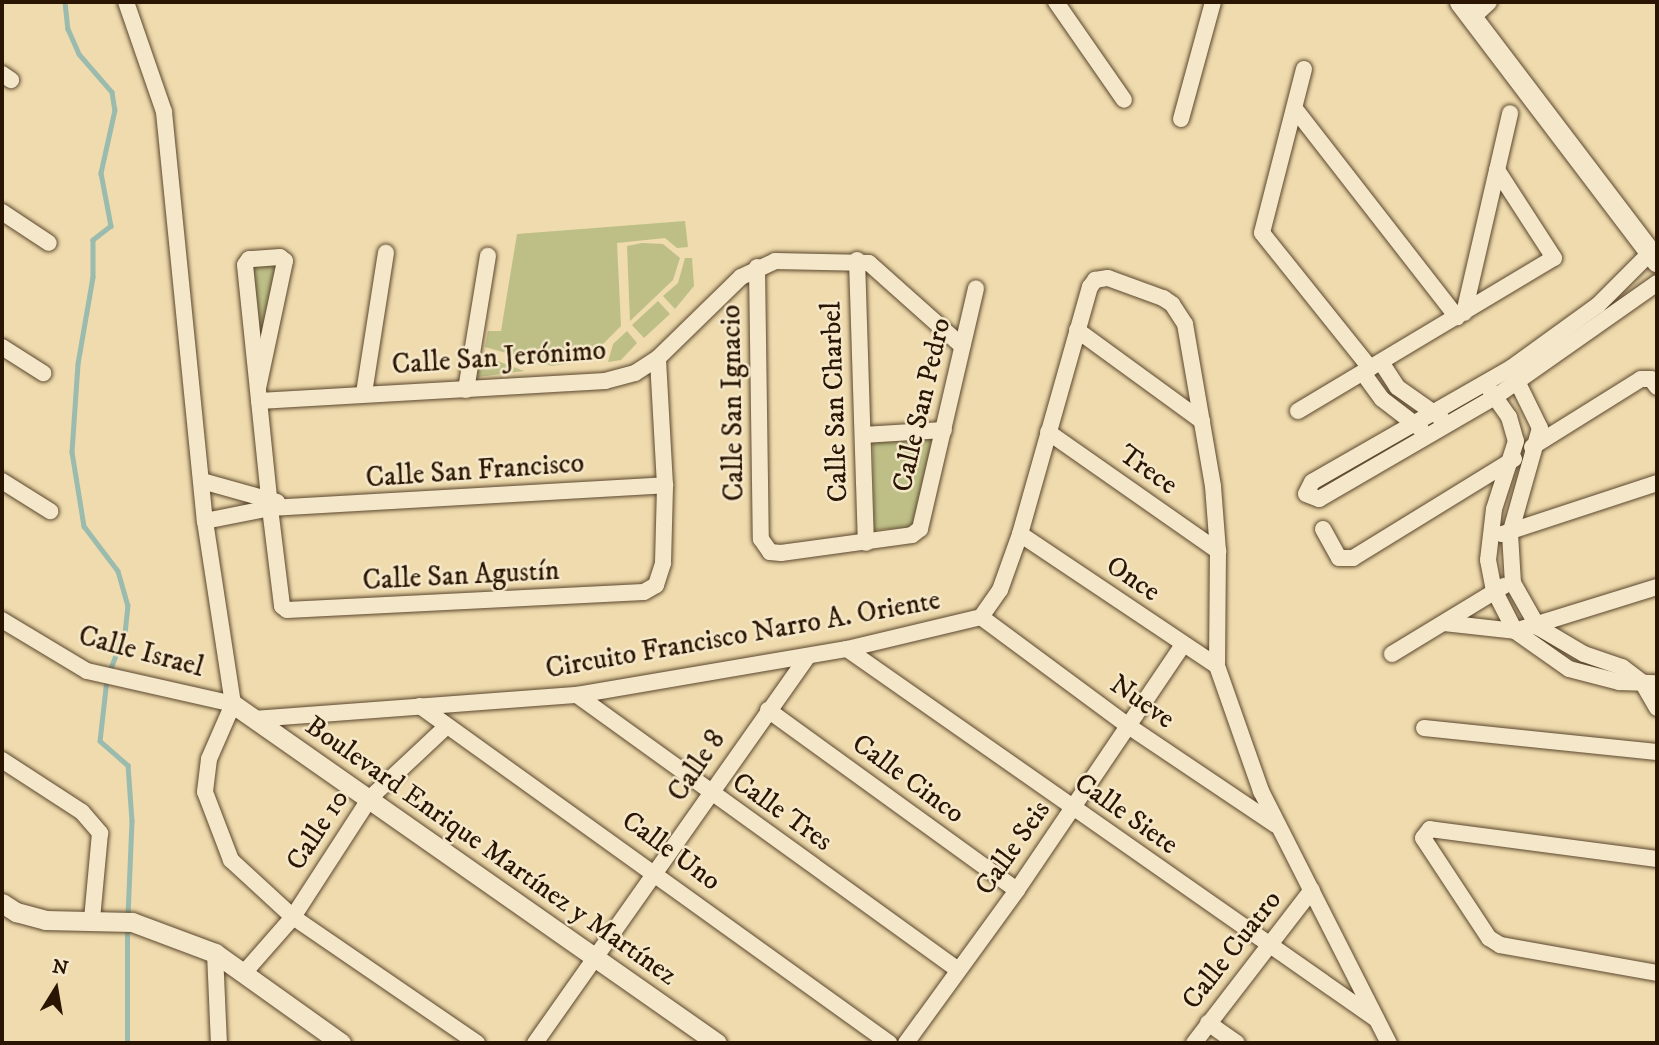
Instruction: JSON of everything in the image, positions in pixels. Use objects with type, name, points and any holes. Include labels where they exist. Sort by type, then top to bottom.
[{"type":"main road","points":[[1466,10],[1653,257]]},
{"type":"street","points":[[126,2],[164,112],[205,522],[233,704],[209,759],[205,792],[231,860],[293,917],[477,1043]]},
{"type":"street","points":[[1056,2],[1124,100]]},
{"type":"street","points":[[1181,119],[1213,2]]},
{"type":"street","points":[[1466,10],[1489,2]]},
{"type":"street","points":[[1304,69],[1263,239],[1371,368],[1449,424]]},
{"type":"street","points":[[1295,109],[1461,315]]},
{"type":"street","points":[[1461,315],[1510,113]]},
{"type":"street","points":[[1298,411],[1554,258],[1497,170]]},
{"type":"street","points":[[2,212],[49,243]]},
{"type":"street","points":[[364,393],[386,253]]},
{"type":"street","points":[[466,390],[488,256]]},
{"type":"street","points":[[205,522],[270,502],[245,265],[249,259],[280,257],[285,261],[259,394]]},
{"type":"street","points":[[1515,375],[1653,257]]},
{"type":"street","name":"Calle San Jerónimo","points":[[259,394],[466,390],[605,381],[635,373],[658,358],[741,276],[775,261],[857,260],[880,270],[962,346]]},
{"type":"street","name":"Calle San Charbel","points":[[857,260],[866,543]]},
{"type":"street","name":"Calle San Ignacio","points":[[757,267],[761,538],[770,552],[781,553],[866,543]]},
{"type":"street","name":"Circuito Francisco Narro A. Oriente","points":[[255,719],[577,695],[807,657],[981,617],[1000,590],[1020,534],[1090,287],[1101,278],[1172,304],[1185,324],[1202,421],[1219,551],[1217,667],[1276,825],[1389,1043]]},
{"type":"street","points":[[1490,390],[1449,424],[1319,499],[1306,494],[1312,482],[1434,413],[1490,390],[1657,283]]},
{"type":"street","name":"Calle San Pedro","points":[[866,543],[917,533],[944,430],[976,288]]},
{"type":"street","points":[[1077,330],[1202,421]]},
{"type":"street","points":[[2,347],[43,373]]},
{"type":"street","points":[[658,358],[665,485]]},
{"type":"street","points":[[1371,368],[1382,399],[1430,435]]},
{"type":"street","points":[[1515,375],[1540,428],[1510,534],[1513,583],[1538,627],[1584,654],[1622,667],[1650,682],[1657,708]]},
{"type":"street","points":[[1322,529],[1339,558],[1353,558],[1641,379],[1651,379],[1657,387]]},
{"type":"street","points":[[1490,390],[1509,417],[1516,440],[1489,534],[1494,590],[1515,631],[1569,669],[1619,682],[1650,682]]},
{"type":"street","points":[[863,436],[944,430]]},
{"type":"street","name":"Trece","points":[[1048,432],[1219,551]]},
{"type":"street","points":[[2,481],[50,511]]},
{"type":"street","name":"Calle San Francisco","points":[[202,481],[287,509],[665,485]]},
{"type":"street","points":[[1489,534],[1510,534],[1657,484]]},
{"type":"street","name":"Calle San Agustín","points":[[270,502],[282,606],[294,611],[644,592],[656,585],[661,576],[665,485]]},
{"type":"street","name":"Once","points":[[1020,534],[1217,667]]},
{"type":"street","points":[[1392,654],[1494,590],[1513,583]]},
{"type":"street","points":[[1444,623],[1515,631],[1538,627],[1657,587]]},
{"type":"street","name":"Nueve","points":[[981,617],[1128,725],[1276,825]]},
{"type":"street","name":"Calle Israel","points":[[2,620],[87,671],[233,704]]},
{"type":"street","name":"Calle Seis","points":[[906,1043],[1017,890],[1184,645]]},
{"type":"street","name":"Calle Siete","points":[[847,649],[1377,1020]]},
{"type":"street","name":"Calle 8","points":[[535,1043],[597,959],[807,657]]},
{"type":"street","name":"Calle Tres","points":[[577,695],[710,794],[958,970]]},
{"type":"street","name":"Boulevard Enrique Martínez y Martínez","points":[[233,704],[717,1043]]},
{"type":"street","name":"Calle Uno","points":[[420,706],[657,873],[889,1043]]},
{"type":"street","name":"Calle Cinco","points":[[768,710],[1017,890]]},
{"type":"street","name":"Calle 10","points":[[243,974],[293,917],[370,798],[447,726]]},
{"type":"street","points":[[1424,728],[1657,752]]},
{"type":"street","points":[[2,760],[82,813],[100,833],[93,919]]},
{"type":"street","points":[[1657,859],[1424,832],[1423,838],[1489,938],[1500,945],[1657,973]]},
{"type":"street","name":"Calle Cuatro","points":[[1194,1043],[1312,890]]},
{"type":"street","points":[[2,903],[16,912],[45,920],[116,919],[150,927],[215,953],[341,1043]]},
{"type":"street","points":[[215,953],[219,1043]]},
{"type":"street","points":[[1209,1023],[1237,1043]]},
{"type":"green space","points":[[685,221],[688,247],[677,248],[665,238],[617,243],[621,326],[603,344],[603,358],[552,366],[485,347],[488,331],[501,331],[517,234]]},
{"type":"green space","points":[[642,243],[663,244],[680,258],[673,280],[630,321],[627,246]]},
{"type":"green space","points":[[685,258],[692,258],[694,286],[675,309],[663,296],[678,283]]},
{"type":"green space","points":[[281,263],[258,380],[248,268]]},
{"type":"green space","points":[[658,301],[670,314],[644,338],[632,325]]},
{"type":"green space","points":[[627,331],[637,343],[621,360],[608,362],[613,344]]},
{"type":"green space","points":[[477,353],[524,371],[471,378]]},
{"type":"green space","points":[[933,436],[914,527],[874,530],[873,440]]},
{"type":"waterway","points":[[65,2],[68,29],[79,54],[112,92],[115,110],[101,173],[111,226],[93,240],[93,277],[78,364],[72,452],[84,526],[118,571],[128,605],[125,632],[110,671]]},
{"type":"waterway","points":[[107,679],[100,741],[128,765],[132,821],[128,918]]},
{"type":"waterway","points":[[127,926],[127,1043]]}]
